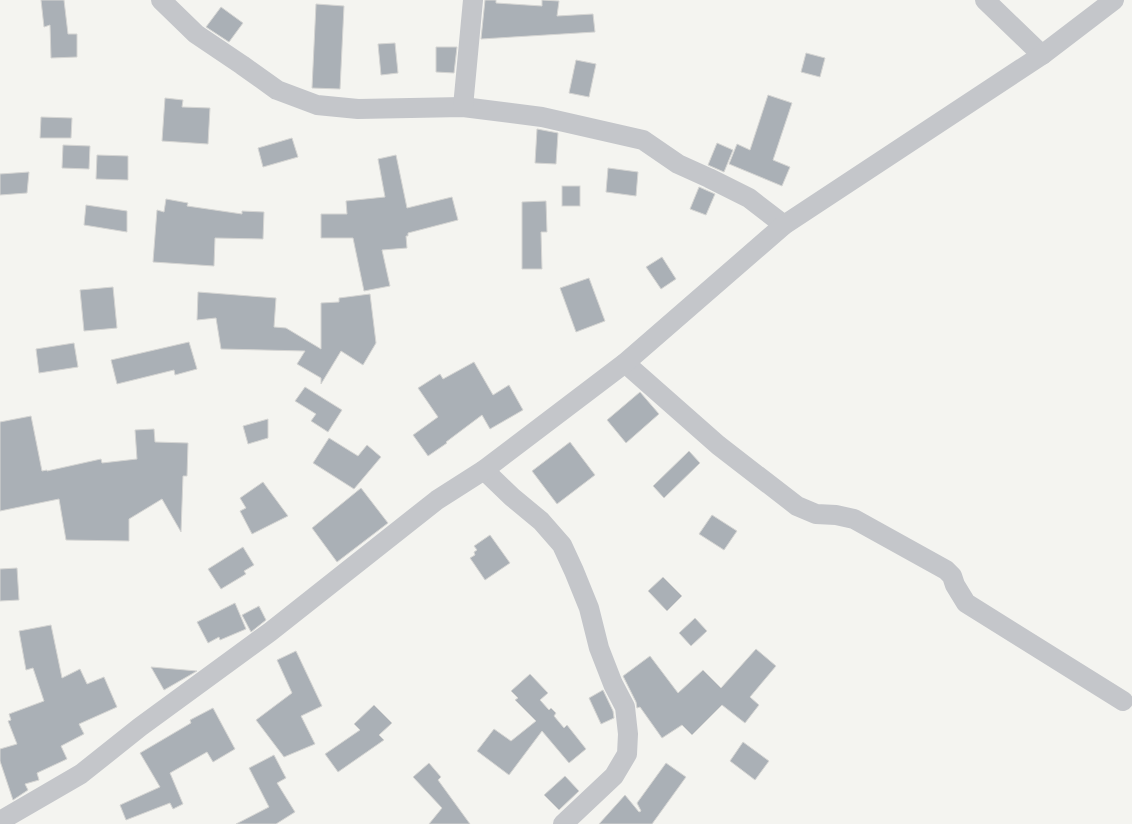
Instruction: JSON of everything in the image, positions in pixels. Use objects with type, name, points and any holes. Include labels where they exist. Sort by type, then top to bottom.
[{"type":"street","points":[[161,0],[196,34],[277,90],[317,105],[358,109],[463,107],[542,116],[643,140],[678,164],[750,198],[784,225]]},
{"type":"street","points":[[463,107],[473,0]]},
{"type":"street","points":[[985,0],[1042,55]]},
{"type":"street","points":[[0,821],[81,774],[140,727],[270,632],[437,500],[484,470],[625,363],[784,225],[1042,55],[1114,0]]},
{"type":"street","points":[[625,363],[718,445],[797,506],[816,514],[836,515],[854,519],[946,570],[952,576],[966,603],[1123,701]]},
{"type":"street","points":[[484,470],[541,521],[562,545],[589,608],[599,648],[613,684],[625,707],[628,734],[627,754],[614,776],[562,824]]},
{"type":"building","points":[[41,0],[64,0],[68,34],[77,34],[77,57],[51,58],[50,25],[44,27]]},
{"type":"building","points":[[485,0],[496,0],[496,3],[542,6],[542,0],[559,1],[557,16],[593,14],[595,32],[481,39]]},
{"type":"building","points":[[316,4],[344,6],[340,89],[312,88]]},
{"type":"building","points":[[221,7],[243,23],[229,42],[206,27]]},
{"type":"building","points":[[395,43],[398,73],[381,75],[378,44]]},
{"type":"building","points":[[436,47],[457,47],[454,73],[436,72]]},
{"type":"building","points":[[806,53],[825,58],[820,77],[801,72]]},
{"type":"building","points":[[576,60],[596,64],[589,97],[569,93]]},
{"type":"building","points":[[768,95],[792,103],[773,160],[790,167],[782,186],[729,164],[737,144],[750,150]]},
{"type":"building","points":[[165,98],[183,100],[182,107],[210,108],[208,144],[162,141]]},
{"type":"building","points":[[41,117],[72,118],[71,138],[40,138]]},
{"type":"building","points":[[537,129],[558,133],[556,164],[535,163]]},
{"type":"building","points":[[292,138],[298,157],[263,167],[258,148]]},
{"type":"building","points":[[717,143],[733,150],[724,172],[708,165]]},
{"type":"building","points":[[63,145],[90,146],[89,169],[62,168]]},
{"type":"building","points":[[97,155],[128,156],[128,180],[96,179]]},
{"type":"building","points":[[396,155],[407,208],[452,197],[458,220],[408,233],[408,236],[406,236],[407,248],[382,250],[390,286],[364,291],[353,238],[321,238],[321,214],[347,214],[346,201],[385,197],[378,159]]},
{"type":"building","points":[[608,168],[638,172],[636,196],[606,192]]},
{"type":"building","points":[[29,172],[27,193],[0,195],[0,174]]},
{"type":"building","points":[[562,186],[580,186],[580,206],[562,206]]},
{"type":"building","points":[[699,187],[715,194],[706,215],[690,209]]},
{"type":"building","points":[[166,199],[188,203],[187,206],[242,214],[242,211],[264,212],[263,239],[215,238],[214,266],[153,262],[157,210],[164,212]]},
{"type":"building","points":[[546,201],[547,232],[541,232],[542,269],[522,269],[522,202]]},
{"type":"building","points":[[86,205],[127,211],[127,232],[84,225]]},
{"type":"building","points":[[662,257],[676,279],[661,289],[646,267]]},
{"type":"building","points":[[589,278],[605,321],[576,332],[560,288]]},
{"type":"building","points":[[113,287],[117,328],[84,331],[80,290]]},
{"type":"building","points":[[198,292],[276,298],[274,327],[286,328],[321,349],[321,303],[339,302],[339,298],[370,294],[376,343],[363,365],[341,351],[321,384],[321,378],[297,364],[305,351],[221,349],[216,318],[197,320]]},
{"type":"building","points":[[189,342],[197,369],[175,375],[174,370],[117,384],[111,360]]},
{"type":"building","points":[[74,343],[78,367],[39,373],[36,349]]},
{"type":"building","points":[[474,362],[493,395],[509,385],[523,410],[490,429],[482,415],[428,456],[413,435],[438,417],[418,388],[440,374],[443,379]]},
{"type":"building","points":[[305,387],[342,410],[328,432],[311,421],[316,414],[295,401]]},
{"type":"building","points":[[640,392],[659,414],[626,443],[607,420]]},
{"type":"building","points":[[31,416],[42,471],[101,459],[102,463],[137,459],[135,430],[154,429],[155,442],[188,443],[187,476],[183,476],[181,532],[162,499],[129,519],[129,541],[66,540],[59,499],[0,511],[0,422]]},
{"type":"building","points":[[268,419],[268,438],[248,444],[243,426]]},
{"type":"building","points":[[329,438],[358,456],[367,445],[381,457],[354,489],[313,463]]},
{"type":"building","points":[[570,442],[595,475],[557,504],[532,471]]},
{"type":"building","points":[[689,451],[700,463],[664,498],[653,486]]},
{"type":"building","points":[[263,482],[288,516],[252,534],[240,511],[246,508],[240,498]]},
{"type":"building","points":[[361,488],[388,523],[337,562],[312,528]]},
{"type":"building","points":[[712,515],[737,531],[724,550],[699,534]]},
{"type":"building","points":[[490,535],[510,563],[485,580],[470,558],[475,555],[474,552],[477,550],[474,546]]},
{"type":"building","points":[[243,547],[254,565],[244,571],[246,574],[221,589],[208,569]]},
{"type":"building","points":[[17,568],[19,600],[0,601],[0,569]]},
{"type":"building","points":[[663,577],[682,596],[667,611],[648,591]]},
{"type":"building","points":[[235,603],[246,629],[220,640],[219,637],[208,643],[197,622]]},
{"type":"building","points":[[259,606],[266,620],[251,632],[242,615]]},
{"type":"building","points":[[695,618],[707,631],[691,646],[679,633]]},
{"type":"building","points":[[51,625],[62,678],[80,669],[87,684],[104,677],[117,707],[79,724],[84,734],[61,746],[67,759],[37,773],[39,780],[25,784],[28,790],[13,800],[0,761],[0,749],[17,744],[8,721],[11,720],[9,714],[44,701],[33,668],[26,670],[19,631]]},
{"type":"building","points":[[756,649],[776,666],[750,697],[759,705],[745,723],[722,705],[692,735],[682,725],[662,738],[640,707],[637,708],[623,676],[650,656],[678,693],[703,670],[721,688]]},
{"type":"building","points":[[296,651],[322,706],[301,716],[315,744],[284,757],[256,720],[292,693],[277,660]]},
{"type":"building","points":[[151,667],[197,671],[164,690]]},
{"type":"building","points":[[530,674],[548,693],[540,700],[549,710],[551,708],[556,713],[554,716],[564,728],[567,725],[586,749],[569,763],[542,731],[509,775],[477,751],[494,729],[511,741],[536,721],[515,700],[518,698],[511,691]]},
{"type":"building","points":[[603,690],[613,711],[614,718],[601,724],[589,698]]},
{"type":"building","points":[[374,705],[392,723],[379,735],[384,740],[338,772],[325,754],[360,730],[354,724]]},
{"type":"building","points":[[213,708],[235,749],[213,762],[207,752],[170,773],[183,804],[173,809],[170,803],[126,820],[120,805],[160,787],[140,753],[191,723],[190,720]]},
{"type":"building","points":[[743,742],[769,761],[755,780],[730,761]]},
{"type":"building","points":[[274,755],[286,778],[277,783],[295,812],[276,824],[236,824],[269,807],[249,768]]},
{"type":"building","points":[[429,763],[441,777],[438,780],[470,824],[429,824],[442,808],[413,777]]},
{"type":"building","points":[[666,763],[686,777],[652,824],[599,824],[625,795],[639,812],[641,811],[637,803]]},
{"type":"building","points":[[565,776],[579,791],[559,810],[544,795]]}]
